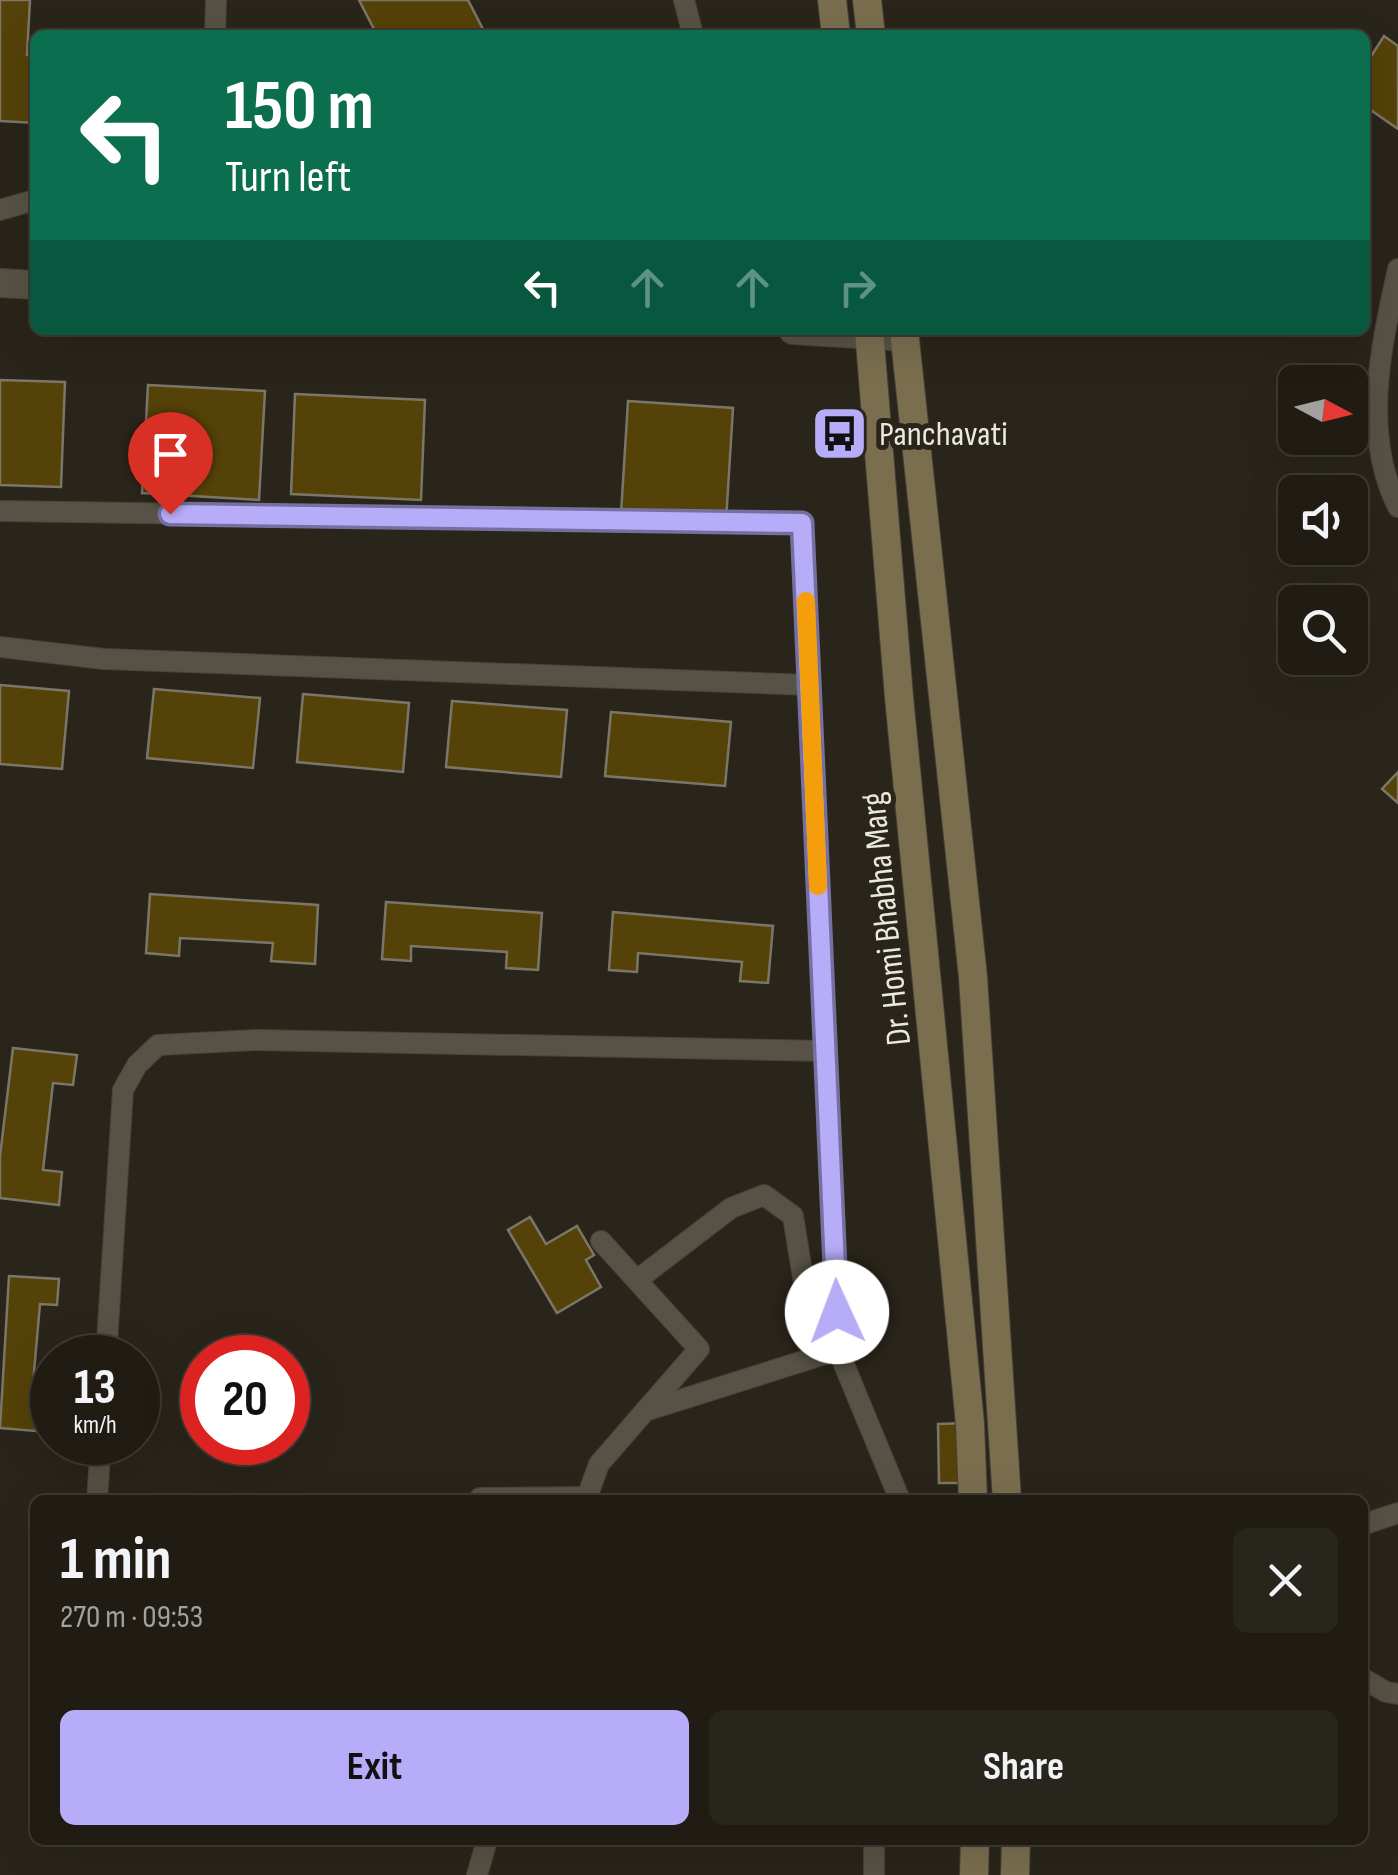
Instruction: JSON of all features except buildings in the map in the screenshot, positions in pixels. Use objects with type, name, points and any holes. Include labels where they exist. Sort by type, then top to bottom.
[{"type":"main road","points":[[832,0],[835,30]]},
{"type":"main road","points":[[867,0],[870,30]]},
{"type":"main road","name":"Dr. Homi Bhabha Marg","points":[[869,335],[899,697],[970,1424],[972,1495]]},
{"type":"main road","points":[[905,335],[973,977],[1007,1495]]},
{"type":"main road","points":[[974,1875],[975,1845]]},
{"type":"main road","points":[[1014,1875],[1016,1845]]},
{"type":"street","points":[[0,283],[30,285]]},
{"type":"lane","points":[[215,30],[216,0]]},
{"type":"lane","points":[[684,0],[692,30]]},
{"type":"lane","points":[[0,210],[30,201]]},
{"type":"lane","points":[[1398,268],[1376,404],[1382,475],[1398,507]]},
{"type":"lane","points":[[0,511],[802,523],[838,1350],[898,1495]]},
{"type":"lane","points":[[0,647],[104,658],[810,685]]},
{"type":"lane","points":[[108,1335],[124,1090],[137,1065],[158,1045],[256,1040],[826,1052]]},
{"type":"lane","points":[[637,1280],[732,1208],[764,1195],[793,1216],[811,1326]]},
{"type":"lane","points":[[588,1495],[599,1464],[698,1350],[601,1241]]},
{"type":"lane","points":[[643,1412],[838,1350]]},
{"type":"lane","points":[[97,1495],[99,1465]]},
{"type":"lane","points":[[1368,1523],[1398,1513]]},
{"type":"lane","points":[[1368,1682],[1398,1694]]},
{"type":"lane","points":[[477,1875],[486,1845]]},
{"type":"lane","points":[[874,1845],[874,1875]]},
{"type":"slow traffic","points":[[806,601],[818,886]]},
{"type":"place","name":"Panchavati","points":[[840,433]]},
{"type":"route","points":[[170,514],[802,523],[837,1312]]}]
